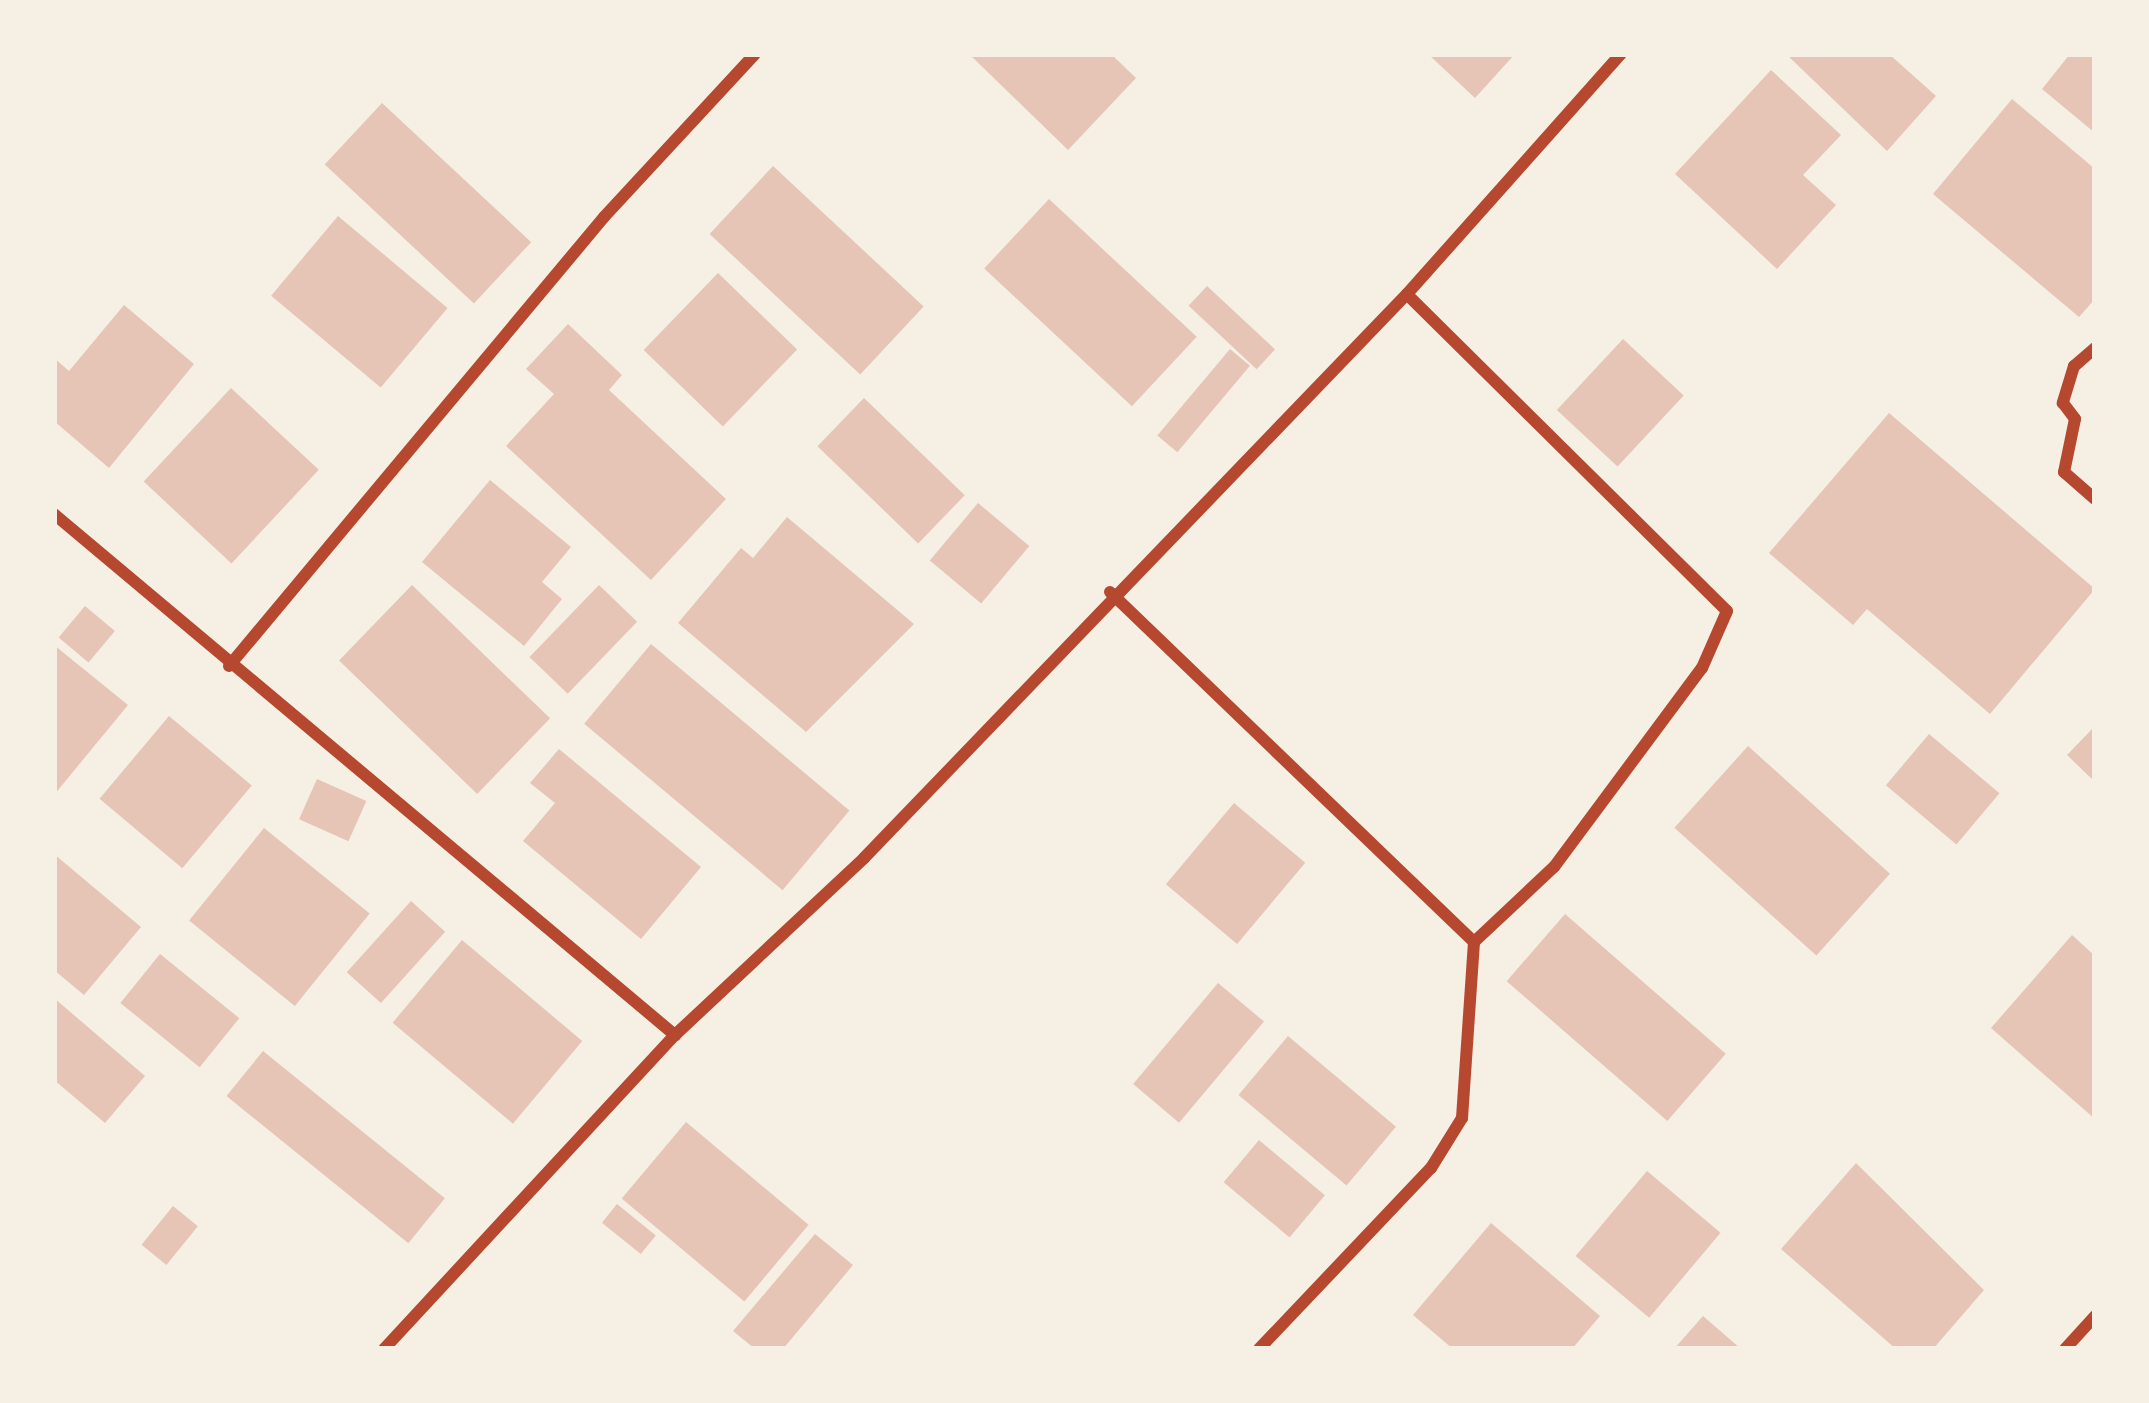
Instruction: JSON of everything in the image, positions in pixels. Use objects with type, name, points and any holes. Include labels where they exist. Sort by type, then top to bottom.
[{"type":"street","points":[[229,666],[755,54]]},
{"type":"street","points":[[384,1349],[675,1035],[864,858],[1109,592],[1406,294],[1621,54]]},
{"type":"street","points":[[1259,1349],[1431,1168],[1462,1118],[1474,942],[1554,867],[1702,668],[1727,611],[1406,294]]},
{"type":"street","points":[[2095,348],[2074,366],[2062,403],[2074,419],[2064,472],[2095,499]]},
{"type":"street","points":[[54,514],[229,666],[675,1035]]},
{"type":"street","points":[[1109,592],[1474,942]]},
{"type":"street","points":[[2065,1349],[2095,1316]]},
{"type":"building","points":[[969,54],[1111,54],[1136,78],[1068,150]]},
{"type":"building","points":[[1428,54],[1515,54],[1475,98]]},
{"type":"building","points":[[1786,54],[1889,54],[1936,96],[1887,151]]},
{"type":"building","points":[[2070,54],[2095,54],[2095,133],[2042,89]]},
{"type":"building","points":[[1771,70],[1841,135],[1803,175],[1836,205],[1777,269],[1675,174]]},
{"type":"building","points":[[2012,99],[2095,169],[2095,299],[2079,317],[1933,194]]},
{"type":"building","points":[[382,103],[531,242],[474,304],[325,164]]},
{"type":"building","points":[[773,166],[924,306],[860,375],[710,234]]},
{"type":"building","points":[[1049,199],[1197,337],[1132,406],[984,268]]},
{"type":"building","points":[[338,216],[448,308],[381,388],[271,296]]},
{"type":"building","points":[[718,273],[797,349],[723,426],[644,350]]},
{"type":"building","points":[[1207,286],[1275,349],[1257,369],[1189,306]]},
{"type":"building","points":[[124,305],[194,364],[109,468],[54,421],[54,358],[69,371]]},
{"type":"building","points":[[568,324],[622,375],[609,390],[726,499],[651,580],[506,446],[554,394],[526,369]]},
{"type":"building","points":[[1623,339],[1684,396],[1618,467],[1557,410]]},
{"type":"building","points":[[1230,349],[1250,366],[1177,452],[1157,436]]},
{"type":"building","points":[[231,388],[319,470],[231,563],[144,482]]},
{"type":"building","points":[[864,398],[965,495],[918,543],[817,446]]},
{"type":"building","points":[[1889,413],[2095,589],[1990,714],[1867,609],[1853,625],[1769,553]]},
{"type":"building","points":[[490,480],[571,547],[542,582],[562,599],[524,646],[422,562]]},
{"type":"building","points":[[978,503],[1029,546],[981,604],[930,560]]},
{"type":"building","points":[[787,517],[914,624],[806,732],[678,623],[741,548],[753,558]]},
{"type":"building","points":[[412,585],[550,718],[477,794],[339,661]]},
{"type":"building","points":[[599,585],[637,622],[568,694],[530,657]]},
{"type":"building","points":[[85,606],[115,631],[89,662],[59,637]]},
{"type":"building","points":[[651,644],[849,810],[783,890],[584,724]]},
{"type":"building","points":[[54,645],[128,705],[54,795]]},
{"type":"building","points":[[169,716],[252,785],[182,868],[100,799]]},
{"type":"building","points":[[2095,726],[2095,782],[2067,755]]},
{"type":"building","points":[[1929,734],[1999,793],[1956,844],[1886,785]]},
{"type":"building","points":[[1748,746],[1890,874],[1816,956],[1674,828]]},
{"type":"building","points":[[559,749],[701,867],[641,939],[523,841],[555,803],[530,783]]},
{"type":"building","points":[[317,779],[366,801],[348,841],[299,819]]},
{"type":"building","points":[[1234,803],[1305,863],[1237,944],[1166,884]]},
{"type":"building","points":[[264,828],[370,914],[295,1006],[189,920]]},
{"type":"building","points":[[54,854],[141,927],[84,995],[54,970]]},
{"type":"building","points":[[411,901],[445,932],[381,1003],[347,972]]},
{"type":"building","points":[[1565,914],[1726,1054],[1667,1121],[1507,981]]},
{"type":"building","points":[[2072,935],[2095,956],[2095,1119],[1991,1028]]},
{"type":"building","points":[[462,940],[582,1041],[513,1124],[393,1023]]},
{"type":"building","points":[[160,954],[239,1018],[200,1067],[120,1003]]},
{"type":"building","points":[[1218,983],[1264,1022],[1179,1123],[1133,1084]]},
{"type":"building","points":[[54,998],[145,1076],[105,1123],[54,1080]]},
{"type":"building","points":[[1288,1036],[1396,1127],[1347,1186],[1239,1095]]},
{"type":"building","points":[[263,1051],[445,1198],[408,1243],[226,1096]]},
{"type":"building","points":[[686,1122],[809,1225],[744,1301],[622,1199]]},
{"type":"building","points":[[1259,1140],[1325,1195],[1290,1237],[1224,1182]]},
{"type":"building","points":[[1856,1163],[1984,1290],[1933,1349],[1896,1349],[1781,1249]]},
{"type":"building","points":[[1647,1171],[1721,1233],[1649,1318],[1576,1256]]},
{"type":"building","points":[[617,1204],[656,1235],[641,1254],[602,1223]]},
{"type":"building","points":[[173,1206],[198,1226],[166,1265],[142,1245]]},
{"type":"building","points":[[1491,1223],[1600,1316],[1572,1349],[1453,1349],[1413,1315]]},
{"type":"building","points":[[815,1234],[853,1265],[783,1349],[755,1349],[733,1331]]},
{"type":"building","points":[[1703,1316],[1741,1349],[1674,1349]]}]
